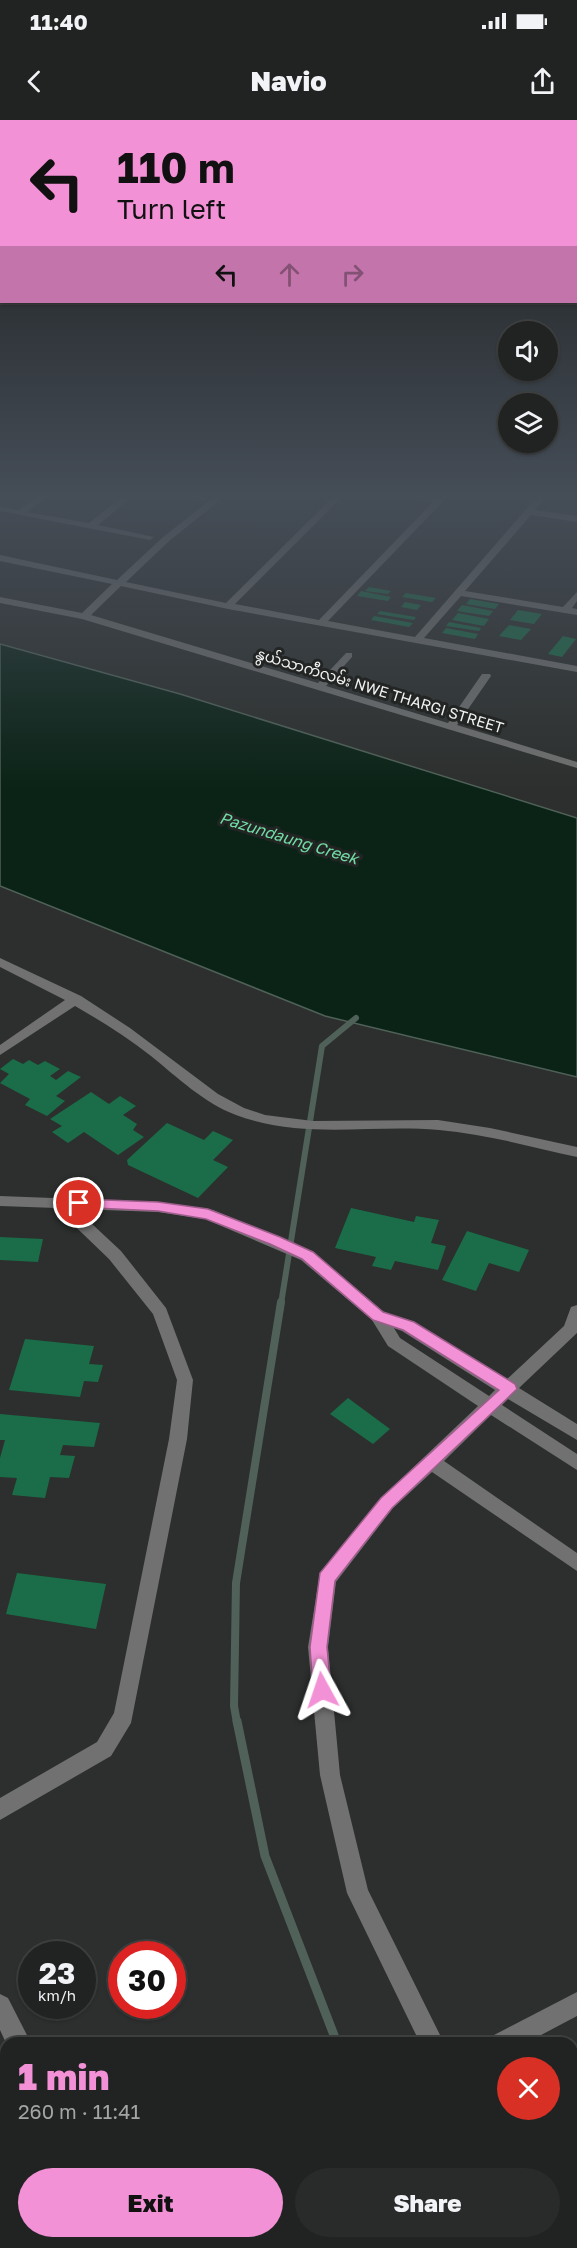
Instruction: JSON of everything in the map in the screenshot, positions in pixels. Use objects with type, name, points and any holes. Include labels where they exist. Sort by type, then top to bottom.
[{"type":"street","points":[[84,616],[109,591]]},
{"type":"street","points":[[154,591],[577,669]]},
{"type":"street","points":[[228,606],[243,591]]},
{"type":"street","points":[[321,623],[352,591]]},
{"type":"street","points":[[417,640],[461,593],[577,612]]},
{"type":"street","points":[[566,610],[577,595]]},
{"type":"street","name":"နွယ်သာကီလမ်း NWE THARGI STREET","points":[[0,600],[84,616],[575,761]]},
{"type":"street","points":[[320,687],[349,655]]},
{"type":"street","points":[[451,726],[486,675]]},
{"type":"street","points":[[0,962],[76,999],[141,1042],[213,1097],[240,1111],[299,1124],[323,1126],[440,1125],[577,1152]]},
{"type":"street","points":[[0,1051],[76,999]]},
{"type":"street","points":[[0,1201],[158,1207],[208,1214],[275,1240],[308,1256],[378,1316],[394,1342],[577,1463]]},
{"type":"street","points":[[0,1810],[104,1749],[124,1716],[178,1439],[185,1380],[160,1312],[115,1255],[60,1203]]},
{"type":"street","points":[[429,2037],[358,1893],[330,1775],[318,1647],[327,1579],[387,1503],[574,1329],[577,1311]]},
{"type":"street","points":[[378,1316],[408,1326],[577,1433]]},
{"type":"street","points":[[432,1462],[577,1563]]},
{"type":"street","points":[[514,2037],[577,2004]]},
{"type":"street","points":[[0,2006],[16,2037]]},
{"type":"water","name":"Pazundaung Creek","points":[[0,644],[180,694],[577,818],[577,1077],[325,1016],[0,886]]},
{"type":"building","points":[[363,591],[391,597],[388,601],[357,596]]},
{"type":"building","points":[[367,591],[391,591],[388,594]]},
{"type":"building","points":[[406,593],[436,598],[432,602],[402,597]]},
{"type":"building","points":[[470,599],[499,604],[495,609],[466,604]]},
{"type":"building","points":[[405,602],[421,605],[417,610],[401,607]]},
{"type":"building","points":[[462,605],[493,611],[489,616],[457,611]]},
{"type":"building","points":[[518,610],[542,614],[534,624],[510,620]]},
{"type":"building","points":[[380,611],[416,617],[414,620],[377,614]]},
{"type":"building","points":[[458,613],[489,619],[484,626],[452,620]]},
{"type":"building","points":[[374,616],[413,623],[409,627],[371,620]]},
{"type":"building","points":[[449,622],[481,628],[479,631],[446,626]]},
{"type":"building","points":[[509,625],[531,629],[521,640],[499,636]]},
{"type":"building","points":[[446,628],[478,634],[475,639],[442,633]]},
{"type":"building","points":[[563,636],[576,639],[562,657],[548,654]]},
{"type":"building","points":[[13,1059],[23,1064],[29,1060],[38,1065],[45,1061],[60,1069],[50,1076],[56,1080],[68,1071],[81,1077],[56,1096],[65,1101],[47,1116],[25,1105],[30,1099],[0,1083],[9,1074],[0,1069]]},
{"type":"building","points":[[91,1092],[109,1104],[120,1096],[136,1106],[123,1115],[137,1124],[133,1130],[144,1137],[118,1155],[84,1132],[68,1143],[52,1132],[62,1126],[50,1119]]},
{"type":"building","points":[[167,1123],[204,1140],[213,1131],[233,1140],[213,1160],[228,1167],[198,1198],[128,1165],[127,1160]]},
{"type":"building","points":[[351,1208],[414,1222],[416,1216],[439,1220],[431,1243],[446,1246],[438,1270],[395,1261],[391,1270],[372,1266],[376,1257],[335,1248]]},
{"type":"building","points":[[467,1231],[529,1250],[519,1272],[489,1263],[476,1291],[442,1280]]},
{"type":"building","points":[[0,1237],[43,1239],[38,1262],[0,1260]]},
{"type":"building","points":[[25,1339],[94,1346],[89,1364],[103,1365],[98,1382],[84,1381],[80,1397],[9,1390]]},
{"type":"building","points":[[348,1398],[390,1429],[373,1444],[330,1414]]},
{"type":"building","points":[[0,1414],[100,1423],[94,1447],[63,1445],[60,1455],[75,1456],[69,1478],[50,1477],[45,1498],[12,1495],[17,1478],[0,1477],[0,1458],[5,1440],[0,1440]]},
{"type":"building","points":[[17,1573],[106,1584],[96,1629],[6,1614]]},
{"type":"waterway","points":[[281,1304],[322,1046],[356,1018]]},
{"type":"waterway","points":[[237,1723],[234,1706],[236,1583],[281,1302]]},
{"type":"waterway","points":[[237,1721],[265,1856],[335,2037]]},
{"type":"route","points":[[79,1203],[158,1207],[208,1214],[275,1240],[308,1256],[378,1316],[408,1326],[510,1389],[387,1503],[327,1579],[318,1647],[322,1690]]}]
